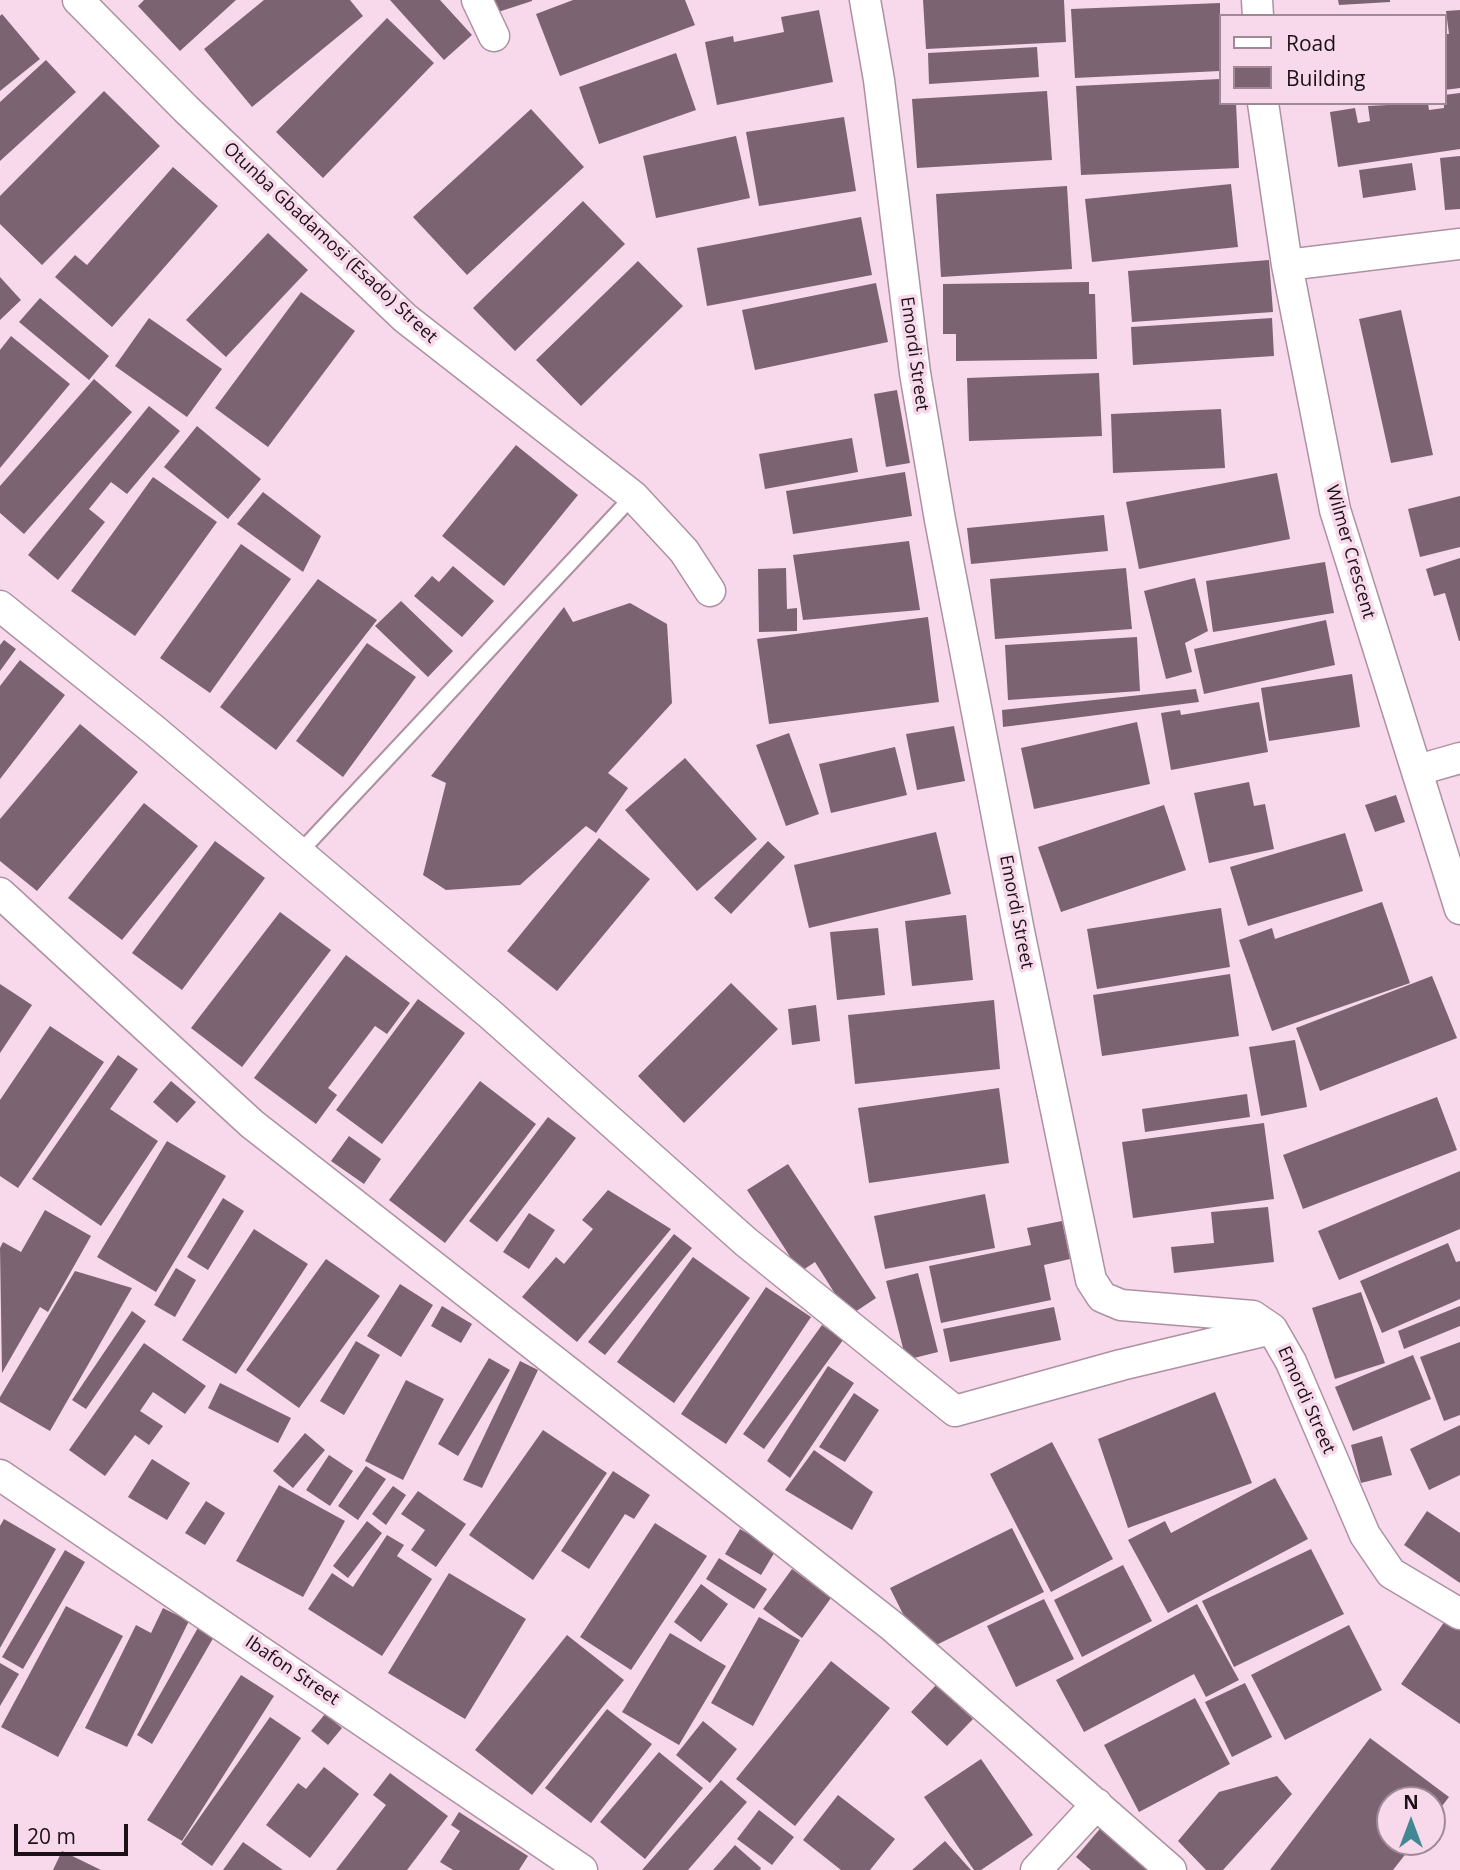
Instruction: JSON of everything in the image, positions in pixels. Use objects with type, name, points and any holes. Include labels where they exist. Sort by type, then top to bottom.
[{"type":"street","name":"Otunba Gbadamosi (Esado) Street","points":[[78,0],[186,109],[405,318],[633,496],[684,551],[710,591]]},
{"type":"street","points":[[477,0],[494,36]]},
{"type":"street","name":"Emordi Street","points":[[865,0],[879,80],[915,373],[940,520],[1019,931],[1091,1280],[1102,1297],[1121,1306],[1252,1316],[1272,1329],[1291,1362],[1365,1535],[1391,1573],[1460,1614]]},
{"type":"street","name":"Wilmer Crescent","points":[[1263,105],[1287,265],[1335,510],[1460,909]]},
{"type":"street","points":[[1287,265],[1460,244]]},
{"type":"street","points":[[0,606],[300,852],[491,1015],[746,1242],[955,1411],[1121,1365],[1272,1329]]},
{"type":"street","points":[[1418,770],[1460,758]]},
{"type":"street","points":[[0,893],[252,1124],[892,1626],[1171,1870]]},
{"type":"street","name":"Ibafon Street","points":[[0,1475],[582,1870]]},
{"type":"street","points":[[1036,1870],[1097,1804]]},
{"type":"lane","points":[[300,852],[633,496]]},
{"type":"building","points":[[144,0],[236,0],[180,51],[138,6]]},
{"type":"building","points":[[264,0],[350,0],[363,16],[252,107],[204,49]]},
{"type":"building","points":[[390,0],[440,0],[472,35],[444,60]]},
{"type":"building","points":[[491,0],[532,0],[532,1],[495,13]]},
{"type":"building","points":[[573,0],[685,0],[695,25],[560,76],[536,14]]},
{"type":"building","points":[[923,0],[1064,0],[1066,42],[926,49]]},
{"type":"building","points":[[1338,0],[1390,0],[1390,2],[1339,5]]},
{"type":"building","points":[[1220,3],[1218,71],[1075,78],[1071,9]]},
{"type":"building","points":[[819,10],[833,82],[717,105],[705,42],[733,36],[734,42],[784,32],[781,17]]},
{"type":"building","points":[[1460,10],[1460,88],[1446,90],[1446,34],[1449,34],[1446,11]]},
{"type":"building","points":[[2,14],[40,59],[0,91],[0,16]]},
{"type":"building","points":[[387,18],[434,63],[323,178],[276,132]]},
{"type":"building","points":[[1037,47],[1039,77],[929,84],[928,53]]},
{"type":"building","points":[[676,53],[696,110],[599,144],[579,87]]},
{"type":"building","points":[[46,60],[76,92],[0,161],[0,102]]},
{"type":"building","points":[[1218,79],[1218,105],[1236,105],[1239,168],[1081,175],[1076,86]]},
{"type":"building","points":[[104,91],[160,146],[42,265],[0,224],[0,196]]},
{"type":"building","points":[[1047,91],[1052,160],[917,168],[912,99]]},
{"type":"building","points":[[1460,93],[1460,149],[1338,167],[1330,112],[1355,108],[1358,123],[1370,121],[1368,106],[1428,105],[1429,110],[1444,108],[1446,95]]},
{"type":"building","points":[[531,109],[584,167],[467,275],[413,217]]},
{"type":"building","points":[[844,117],[856,191],[759,206],[746,132]]},
{"type":"building","points":[[736,136],[750,198],[656,218],[643,156]]},
{"type":"building","points":[[1460,156],[1460,209],[1445,210],[1440,158]]},
{"type":"building","points":[[1412,163],[1416,190],[1363,198],[1359,170]]},
{"type":"building","points":[[173,167],[218,206],[112,327],[55,277],[75,255],[87,265]]},
{"type":"building","points":[[1231,184],[1238,247],[1092,262],[1085,199]]},
{"type":"building","points":[[1067,186],[1072,269],[941,277],[936,194]]},
{"type":"building","points":[[583,201],[625,244],[515,351],[473,308]]},
{"type":"building","points":[[861,217],[872,275],[707,306],[697,248]]},
{"type":"building","points":[[268,233],[308,270],[226,357],[186,320]]},
{"type":"building","points":[[1269,260],[1273,312],[1132,322],[1128,271]]},
{"type":"building","points":[[638,261],[683,306],[581,406],[536,360]]},
{"type":"building","points":[[0,277],[21,300],[0,320]]},
{"type":"building","points":[[1089,282],[1089,294],[1095,294],[1097,359],[956,361],[956,334],[943,334],[943,284]]},
{"type":"building","points":[[876,283],[888,342],[755,370],[742,310]]},
{"type":"building","points":[[301,292],[355,331],[268,447],[215,408]]},
{"type":"building","points":[[40,298],[109,356],[89,380],[19,322]]},
{"type":"building","points":[[1401,310],[1433,455],[1391,463],[1359,319]]},
{"type":"building","points":[[149,318],[222,369],[187,417],[115,366]]},
{"type":"building","points":[[1272,318],[1274,356],[1133,365],[1131,327]]},
{"type":"building","points":[[11,336],[70,384],[0,468],[0,350]]},
{"type":"building","points":[[1099,373],[1102,436],[969,441],[967,378]]},
{"type":"building","points":[[94,379],[132,412],[24,534],[0,513],[0,486]]},
{"type":"building","points":[[897,390],[910,463],[886,467],[874,394]]},
{"type":"building","points":[[149,406],[180,431],[127,494],[111,482],[89,509],[105,522],[58,580],[28,555]]},
{"type":"building","points":[[1221,409],[1225,468],[1113,473],[1111,414]]},
{"type":"building","points":[[197,426],[261,479],[228,519],[164,467]]},
{"type":"building","points":[[852,438],[858,472],[765,489],[759,454]]},
{"type":"building","points":[[516,445],[578,495],[504,586],[442,536]]},
{"type":"building","points":[[905,472],[912,516],[793,534],[786,491]]},
{"type":"building","points":[[1277,473],[1290,539],[1139,569],[1126,502]]},
{"type":"building","points":[[153,477],[217,522],[135,636],[71,591]]},
{"type":"building","points":[[263,492],[321,536],[303,572],[237,524]]},
{"type":"building","points":[[1460,496],[1460,547],[1420,557],[1408,509]]},
{"type":"building","points":[[1104,515],[1108,551],[971,564],[967,528]]},
{"type":"building","points":[[909,541],[920,610],[803,620],[793,555]]},
{"type":"building","points":[[241,544],[291,579],[210,693],[160,658]]},
{"type":"building","points":[[1460,558],[1459,641],[1445,593],[1434,596],[1426,569]]},
{"type":"building","points":[[1325,562],[1334,613],[1213,632],[1206,581]]},
{"type":"building","points":[[453,566],[494,601],[462,637],[414,596],[432,576],[439,582]]},
{"type":"building","points":[[786,568],[787,609],[797,608],[797,631],[759,632],[758,569]]},
{"type":"building","points":[[1126,568],[1132,629],[995,639],[990,579]]},
{"type":"building","points":[[1195,578],[1208,631],[1185,643],[1192,672],[1166,679],[1144,591]]},
{"type":"building","points":[[318,579],[377,620],[276,750],[220,707]]},
{"type":"building","points":[[401,601],[453,651],[428,677],[375,626]]},
{"type":"building","points":[[630,603],[667,624],[672,703],[608,773],[628,788],[596,833],[586,826],[520,885],[446,890],[423,875],[446,783],[431,776],[564,607],[573,622]]},
{"type":"building","points":[[928,617],[939,702],[769,724],[757,639]]},
{"type":"building","points":[[1326,620],[1335,665],[1204,694],[1194,649]]},
{"type":"building","points":[[1137,637],[1140,691],[1008,700],[1005,645]]},
{"type":"building","points":[[4,640],[16,649],[0,671],[0,645]]},
{"type":"building","points":[[367,643],[416,677],[343,777],[296,741]]},
{"type":"building","points":[[20,660],[65,695],[0,779],[0,686]]},
{"type":"building","points":[[1352,674],[1360,727],[1269,741],[1261,688]]},
{"type":"building","points":[[1196,689],[1199,702],[1003,727],[1002,710]]},
{"type":"building","points":[[1259,702],[1268,752],[1171,770],[1161,713],[1180,710],[1181,715]]},
{"type":"building","points":[[1137,722],[1150,784],[1034,809],[1021,748]]},
{"type":"building","points":[[80,724],[138,772],[37,891],[0,861],[0,819]]},
{"type":"building","points":[[954,726],[965,781],[917,790],[906,734]]},
{"type":"building","points":[[789,733],[819,814],[786,826],[756,745]]},
{"type":"building","points":[[895,747],[907,795],[831,813],[819,764]]},
{"type":"building","points":[[685,758],[757,839],[697,891],[625,810]]},
{"type":"building","points":[[1249,782],[1254,806],[1265,804],[1274,849],[1209,863],[1194,793]]},
{"type":"building","points":[[1396,795],[1405,822],[1375,832],[1365,805]]},
{"type":"building","points":[[144,803],[198,846],[122,940],[68,898]]},
{"type":"building","points":[[1164,805],[1186,870],[1061,912],[1038,847]]},
{"type":"building","points":[[936,832],[951,894],[809,928],[794,865]]},
{"type":"building","points":[[1345,833],[1363,891],[1248,926],[1230,867]]},
{"type":"building","points":[[599,838],[650,879],[557,991],[507,951]]},
{"type":"building","points":[[215,841],[265,878],[182,990],[132,953]]},
{"type":"building","points":[[768,841],[785,857],[731,914],[714,898]]},
{"type":"building","points":[[1382,902],[1410,983],[1272,1031],[1239,940],[1272,928],[1275,939]]},
{"type":"building","points":[[1221,908],[1230,967],[1097,989],[1087,929]]},
{"type":"building","points":[[280,912],[331,950],[242,1067],[191,1028]]},
{"type":"building","points":[[966,915],[973,980],[912,986],[905,921]]},
{"type":"building","points":[[878,928],[885,995],[837,1000],[830,932]]},
{"type":"building","points":[[346,955],[410,1003],[387,1034],[375,1026],[328,1088],[337,1095],[316,1124],[254,1078]]},
{"type":"building","points":[[1230,974],[1239,1036],[1102,1056],[1093,995]]},
{"type":"building","points":[[1432,976],[1457,1038],[1320,1091],[1296,1028]]},
{"type":"building","points":[[731,983],[778,1029],[684,1123],[638,1076]]},
{"type":"building","points":[[0,984],[32,1005],[0,1053]]},
{"type":"building","points":[[418,999],[465,1033],[382,1144],[336,1110]]},
{"type":"building","points":[[994,1000],[1000,1069],[855,1084],[848,1015]]},
{"type":"building","points":[[816,1005],[820,1041],[792,1045],[788,1009]]},
{"type":"building","points":[[50,1026],[104,1062],[18,1188],[0,1176],[0,1100]]},
{"type":"building","points":[[1295,1040],[1307,1107],[1261,1116],[1249,1047]]},
{"type":"building","points":[[118,1055],[138,1069],[110,1109],[158,1141],[101,1226],[32,1179]]},
{"type":"building","points":[[171,1081],[196,1102],[177,1123],[153,1102]]},
{"type":"building","points":[[480,1081],[536,1124],[445,1243],[389,1200]]},
{"type":"building","points":[[999,1088],[1009,1163],[869,1183],[858,1108]]},
{"type":"building","points":[[1247,1094],[1250,1117],[1145,1132],[1142,1109]]},
{"type":"building","points":[[1437,1097],[1457,1150],[1303,1209],[1283,1155]]},
{"type":"building","points":[[548,1117],[576,1138],[497,1242],[469,1221]]},
{"type":"building","points":[[1264,1123],[1274,1199],[1133,1218],[1122,1142]]},
{"type":"building","points":[[349,1136],[381,1159],[364,1184],[331,1161]]},
{"type":"building","points":[[167,1141],[226,1176],[156,1292],[97,1257]]},
{"type":"building","points":[[788,1164],[876,1298],[849,1316],[815,1262],[800,1272],[747,1190]]},
{"type":"building","points":[[1460,1171],[1460,1229],[1339,1280],[1318,1231]]},
{"type":"building","points":[[608,1190],[671,1229],[577,1342],[522,1297],[556,1257],[564,1264],[593,1229],[582,1220]]},
{"type":"building","points":[[985,1194],[995,1248],[885,1269],[874,1216]]},
{"type":"building","points":[[223,1198],[244,1211],[208,1270],[187,1257]]},
{"type":"building","points":[[1268,1207],[1274,1262],[1174,1273],[1171,1247],[1214,1243],[1211,1212]]},
{"type":"building","points":[[45,1210],[91,1236],[48,1312],[40,1307],[2,1373],[0,1248],[3,1242],[21,1252]]},
{"type":"building","points":[[529,1213],[555,1230],[529,1269],[503,1252]]},
{"type":"building","points":[[1062,1221],[1070,1259],[1044,1265],[1051,1300],[941,1323],[929,1266],[1031,1245],[1027,1228]]},
{"type":"building","points":[[254,1229],[308,1264],[236,1374],[182,1340]]},
{"type":"building","points":[[674,1234],[692,1248],[605,1355],[588,1342]]},
{"type":"building","points":[[1448,1243],[1456,1262],[1460,1261],[1460,1299],[1382,1333],[1360,1281]]},
{"type":"building","points":[[693,1257],[750,1298],[674,1403],[617,1362]]},
{"type":"building","points":[[326,1259],[380,1296],[299,1408],[246,1370]]},
{"type":"building","points":[[176,1268],[196,1280],[175,1317],[154,1305]]},
{"type":"building","points":[[75,1271],[132,1288],[50,1431],[0,1402],[0,1397]]},
{"type":"building","points":[[918,1273],[938,1352],[906,1360],[886,1281]]},
{"type":"building","points":[[400,1284],[433,1305],[401,1357],[367,1336]]},
{"type":"building","points":[[766,1287],[811,1317],[726,1444],[681,1414]]},
{"type":"building","points":[[1361,1292],[1385,1363],[1335,1379],[1312,1308]]},
{"type":"building","points":[[442,1306],[472,1324],[461,1343],[431,1326]]},
{"type":"building","points":[[1460,1306],[1460,1326],[1404,1349],[1398,1331]]},
{"type":"building","points":[[1054,1307],[1061,1340],[950,1362],[943,1329]]},
{"type":"building","points":[[132,1311],[146,1321],[86,1409],[72,1400]]},
{"type":"building","points":[[822,1325],[843,1340],[764,1449],[743,1434]]},
{"type":"building","points":[[356,1341],[380,1355],[344,1415],[320,1401]]},
{"type":"building","points":[[1460,1342],[1460,1415],[1444,1421],[1420,1357]]},
{"type":"building","points":[[144,1343],[206,1386],[185,1414],[153,1392],[140,1411],[163,1426],[149,1445],[135,1435],[105,1476],[69,1450]]},
{"type":"building","points":[[1413,1355],[1431,1399],[1353,1431],[1335,1387]]},
{"type":"building","points":[[489,1358],[510,1370],[458,1456],[438,1444]]},
{"type":"building","points":[[520,1361],[538,1370],[482,1488],[463,1480]]},
{"type":"building","points":[[828,1366],[854,1383],[790,1478],[767,1461]]},
{"type":"building","points":[[406,1380],[444,1399],[403,1480],[365,1461]]},
{"type":"building","points":[[220,1383],[291,1418],[278,1443],[208,1408]]},
{"type":"building","points":[[1215,1392],[1252,1483],[1128,1528],[1098,1439]]},
{"type":"building","points":[[854,1393],[879,1410],[845,1462],[819,1447]]},
{"type":"building","points":[[1460,1425],[1460,1475],[1429,1490],[1410,1449]]},
{"type":"building","points":[[543,1430],[607,1473],[533,1580],[469,1535]]},
{"type":"building","points":[[305,1433],[325,1450],[293,1488],[273,1471]]},
{"type":"building","points":[[1382,1436],[1392,1475],[1361,1483],[1351,1445]]},
{"type":"building","points":[[1052,1442],[1113,1559],[1051,1592],[990,1474]]},
{"type":"building","points":[[814,1450],[873,1492],[852,1530],[785,1490]]},
{"type":"building","points":[[329,1455],[353,1471],[330,1506],[306,1490]]},
{"type":"building","points":[[152,1459],[190,1483],[167,1520],[128,1497]]},
{"type":"building","points":[[366,1466],[386,1479],[358,1520],[338,1506]]},
{"type":"building","points":[[613,1471],[650,1495],[634,1519],[625,1514],[589,1569],[561,1551]]},
{"type":"building","points":[[1275,1478],[1308,1539],[1168,1613],[1128,1540],[1165,1521],[1171,1533]]},
{"type":"building","points":[[279,1485],[345,1521],[303,1597],[236,1561]]},
{"type":"building","points":[[393,1486],[406,1495],[386,1525],[372,1514]]},
{"type":"building","points":[[418,1491],[466,1524],[436,1567],[411,1550],[425,1530],[401,1514]]},
{"type":"building","points":[[206,1501],[225,1513],[205,1545],[185,1533]]},
{"type":"building","points":[[1427,1511],[1460,1533],[1460,1583],[1404,1545]]},
{"type":"building","points":[[4,1519],[56,1549],[0,1648],[0,1526]]},
{"type":"building","points":[[367,1521],[382,1533],[348,1578],[333,1566]]},
{"type":"building","points":[[655,1523],[707,1556],[631,1670],[580,1637]]},
{"type":"building","points":[[1012,1528],[1044,1592],[922,1652],[890,1588]]},
{"type":"building","points":[[740,1529],[776,1550],[761,1575],[725,1554]]},
{"type":"building","points":[[387,1535],[404,1545],[397,1556],[432,1579],[382,1656],[308,1609],[332,1573],[353,1587]]},
{"type":"building","points":[[1311,1549],[1344,1614],[1234,1667],[1202,1601]]},
{"type":"building","points":[[65,1550],[85,1562],[23,1669],[2,1657]]},
{"type":"building","points":[[719,1558],[767,1589],[754,1609],[706,1579]]},
{"type":"building","points":[[1123,1565],[1152,1621],[1082,1657],[1054,1600]]},
{"type":"building","points":[[792,1569],[831,1598],[802,1638],[763,1609]]},
{"type":"building","points":[[449,1573],[526,1619],[465,1719],[388,1673]]},
{"type":"building","points":[[701,1584],[728,1604],[701,1642],[674,1622]]},
{"type":"building","points":[[1044,1599],[1074,1659],[1016,1687],[987,1626]]},
{"type":"building","points":[[1197,1604],[1239,1680],[1206,1697],[1194,1674],[1084,1732],[1056,1680]]},
{"type":"building","points":[[66,1606],[123,1636],[58,1757],[1,1727]]},
{"type":"building","points":[[163,1608],[189,1621],[127,1747],[85,1728],[136,1625],[151,1633]]},
{"type":"building","points":[[759,1617],[800,1640],[753,1726],[711,1703]]},
{"type":"building","points":[[1447,1618],[1460,1626],[1460,1724],[1401,1684]]},
{"type":"building","points":[[1349,1625],[1382,1690],[1285,1740],[1251,1675]]},
{"type":"building","points":[[199,1626],[215,1635],[152,1744],[137,1735]]},
{"type":"building","points":[[670,1633],[726,1666],[679,1745],[622,1712]]},
{"type":"building","points":[[567,1635],[624,1680],[532,1795],[475,1750]]},
{"type":"building","points":[[831,1661],[890,1708],[795,1826],[736,1779]]},
{"type":"building","points":[[0,1663],[19,1674],[0,1706]]},
{"type":"building","points":[[241,1675],[274,1696],[182,1841],[147,1820]]},
{"type":"building","points":[[1245,1683],[1272,1737],[1232,1757],[1205,1702]]},
{"type":"building","points":[[936,1685],[973,1719],[947,1746],[911,1712]]},
{"type":"building","points":[[1195,1698],[1230,1764],[1139,1812],[1104,1745]]},
{"type":"building","points":[[607,1709],[652,1744],[591,1823],[545,1788]]},
{"type":"building","points":[[325,1714],[342,1728],[328,1745],[311,1731]]},
{"type":"building","points":[[270,1717],[301,1738],[212,1866],[181,1844]]},
{"type":"building","points":[[703,1721],[737,1749],[710,1783],[676,1755]]},
{"type":"building","points":[[1370,1738],[1434,1786],[1376,1786],[1376,1856],[1404,1856],[1393,1870],[1270,1870]]},
{"type":"building","points":[[659,1752],[703,1788],[645,1859],[600,1822]]},
{"type":"building","points":[[981,1759],[1033,1835],[981,1870],[974,1870],[924,1797]]},
{"type":"building","points":[[324,1767],[359,1794],[310,1858],[266,1825],[298,1783],[306,1789]]},
{"type":"building","points":[[390,1773],[448,1816],[407,1870],[336,1870],[386,1805],[373,1795]]},
{"type":"building","points":[[1277,1776],[1292,1794],[1223,1870],[1206,1870],[1178,1841],[1219,1792]]},
{"type":"building","points":[[721,1780],[747,1802],[688,1870],[642,1870]]},
{"type":"building","points":[[838,1795],[895,1839],[870,1870],[841,1870],[803,1840]]},
{"type":"building","points":[[759,1810],[794,1837],[772,1865],[737,1839]]},
{"type":"building","points":[[459,1812],[528,1856],[519,1870],[453,1870],[440,1862],[460,1831],[451,1825]]},
{"type":"building","points":[[1104,1824],[1158,1870],[1091,1870],[1076,1857]]},
{"type":"building","points":[[945,1841],[971,1870],[912,1870]]},
{"type":"building","points":[[243,1842],[283,1870],[223,1870]]},
{"type":"building","points":[[735,1845],[761,1868],[760,1870],[713,1870]]},
{"type":"building","points":[[62,1851],[101,1870],[53,1870]]}]
